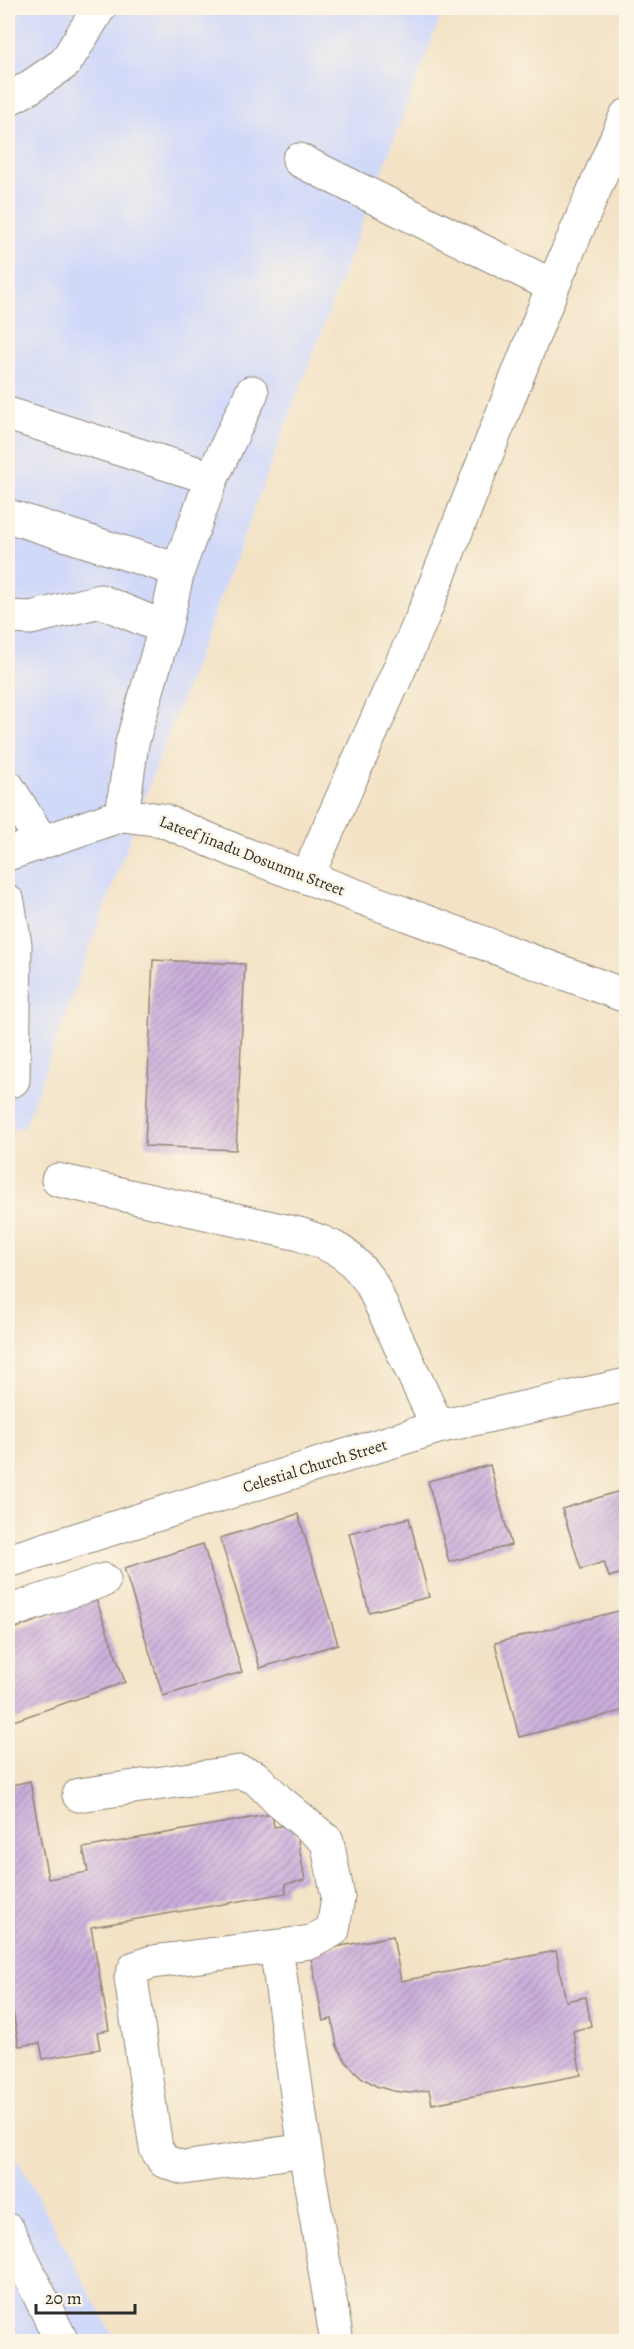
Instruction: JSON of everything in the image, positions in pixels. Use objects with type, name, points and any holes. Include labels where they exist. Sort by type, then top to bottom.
[{"type":"street","points":[[8,99],[65,63],[99,8]]},
{"type":"street","points":[[307,877],[422,618],[553,286],[627,116]]},
{"type":"street","points":[[299,160],[553,286]]},
{"type":"street","points":[[8,854],[122,815],[132,743],[165,628],[178,570],[212,478],[252,392]]},
{"type":"street","points":[[8,414],[212,478]]},
{"type":"street","points":[[8,516],[178,570]]},
{"type":"street","points":[[8,617],[31,618],[100,601],[165,628]]},
{"type":"street","points":[[8,787],[42,842]]},
{"type":"street","name":"Lateef Jinadu Dosunmu Street","points":[[122,815],[162,820],[236,851],[627,996]]},
{"type":"street","points":[[8,902],[15,945],[13,1080]]},
{"type":"street","points":[[58,1180],[299,1234],[337,1247],[356,1262],[371,1283],[438,1427]]},
{"type":"street","name":"Celestial Church Street","points":[[8,1561],[438,1427],[627,1385]]},
{"type":"street","points":[[8,1612],[104,1580]]},
{"type":"street","points":[[79,1795],[239,1772],[255,1777],[279,1801],[327,1841],[338,1897],[333,1930],[311,1942],[152,1962],[135,1968],[130,1978],[156,2148],[164,2161],[183,2168],[305,2150]]},
{"type":"street","points":[[276,1947],[305,2150],[337,2342]]},
{"type":"street","points":[[8,2230],[62,2342]]},
{"type":"shaded area","points":[[21,8],[444,8],[159,759],[24,1128],[8,1130],[8,24],[13,23]]},
{"type":"shaded area","points":[[8,2142],[116,2341],[8,2341]]},
{"type":"building","points":[[153,960],[245,964],[236,1150],[145,1146]]},
{"type":"building","points":[[490,1465],[511,1545],[449,1562],[428,1481]]},
{"type":"building","points":[[626,1489],[626,1572],[609,1577],[604,1562],[581,1569],[562,1509]]},
{"type":"building","points":[[298,1514],[338,1644],[260,1668],[220,1538]]},
{"type":"building","points":[[409,1518],[429,1597],[369,1612],[349,1533]]},
{"type":"building","points":[[203,1544],[242,1672],[163,1696],[124,1568]]},
{"type":"building","points":[[96,1599],[125,1682],[8,1723],[8,1631],[60,1612],[56,1602]]},
{"type":"building","points":[[626,1609],[626,1710],[519,1737],[495,1643]]},
{"type":"building","points":[[30,1781],[48,1879],[88,1872],[83,1848],[272,1814],[274,1827],[295,1824],[305,1880],[285,1884],[286,1893],[91,1927],[109,2030],[97,2032],[100,2049],[43,2059],[40,2043],[19,2046],[8,1984],[8,1786]]},
{"type":"building","points":[[393,1936],[401,1981],[556,1951],[566,2001],[586,1997],[591,2026],[573,2031],[581,2075],[432,2104],[429,2090],[410,2093],[393,2091],[376,2086],[361,2077],[347,2063],[337,2046],[332,2019],[323,2021],[310,1952]]}]
